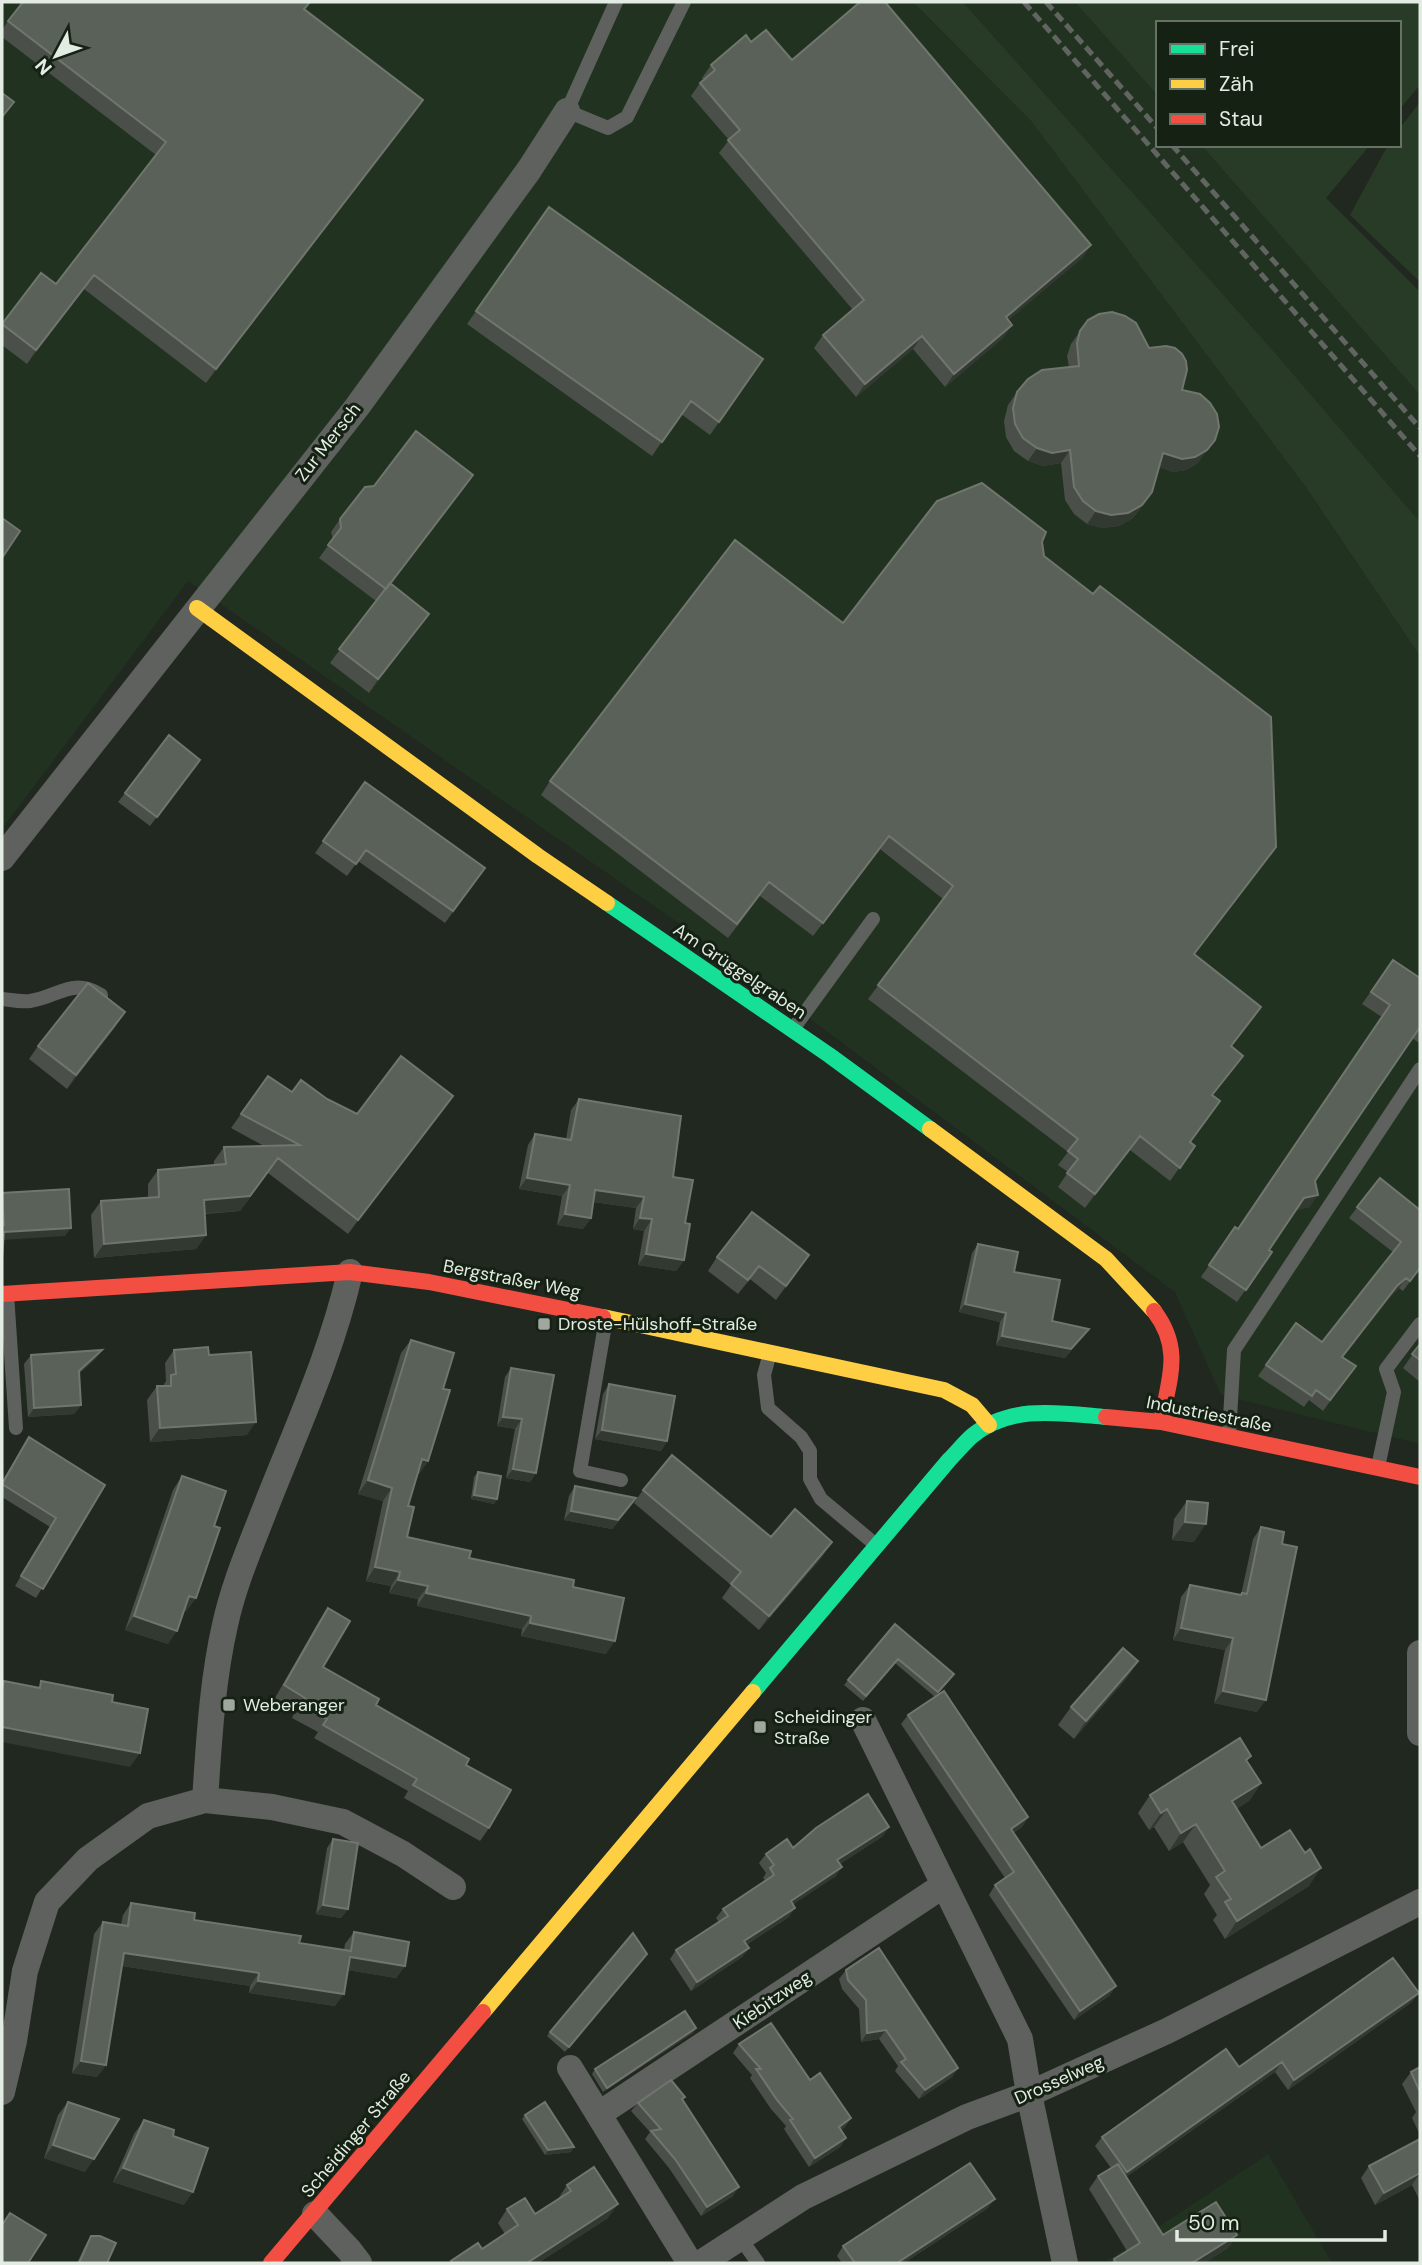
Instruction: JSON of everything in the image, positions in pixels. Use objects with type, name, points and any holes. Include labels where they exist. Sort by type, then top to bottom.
[{"type":"street","name":"Zur Mersch","points":[[2,858],[357,407],[529,170],[567,111]]},
{"type":"street","name":"Am Grüggelgraben","points":[[197,608],[538,856],[792,1030],[1106,1259],[1146,1301],[1165,1326],[1173,1354],[1161,1422]]},
{"type":"street","name":"Bergstraßer Weg","points":[[4,1294],[350,1272],[429,1282],[944,1390],[972,1405],[989,1425]]},
{"type":"street","points":[[205,1800],[212,1707],[225,1625],[246,1558],[325,1356],[343,1303],[350,1272]]},
{"type":"street","name":"Industriestraße","points":[[989,1425],[1011,1416],[1042,1412],[1161,1422],[1420,1477]]},
{"type":"street","name":"Scheidinger Straße","points":[[271,2263],[949,1460],[972,1436],[989,1425]]},
{"type":"street","points":[[1420,1653],[1420,1733]]},
{"type":"street","points":[[863,1720],[1020,2039],[1065,2263]]},
{"type":"street","points":[[2,2092],[14,2041],[25,1970],[47,1902],[88,1858],[148,1816],[205,1800],[272,1807],[343,1822],[402,1854],[453,1887]]},
{"type":"street","name":"Kiebitzweg","points":[[599,2114],[944,1885]]},
{"type":"street","name":"Drosselweg","points":[[701,2263],[803,2197],[967,2117],[1029,2094],[1167,2031],[1420,1902]]},
{"type":"street","points":[[570,2068],[690,2263]]},
{"type":"street","points":[[314,2214],[359,2263]]},
{"type":"lane","name":"Zur Mersch","points":[[567,111],[616,2]]},
{"type":"lane","points":[[567,111],[608,128],[626,117],[684,2]]},
{"type":"lane","points":[[792,1030],[873,919]]},
{"type":"lane","points":[[2,999],[30,1001],[77,986],[91,989],[103,996]]},
{"type":"lane","points":[[1229,1436],[1234,1350],[1420,1069]]},
{"type":"lane","name":"Bergstraßer Weg","points":[[4,1294],[16,1429]]},
{"type":"lane","points":[[606,1317],[580,1471],[621,1480]]},
{"type":"lane","points":[[1377,1468],[1394,1392],[1386,1368],[1420,1324]]},
{"type":"lane","points":[[770,1353],[764,1376],[768,1408],[801,1437],[810,1451],[810,1479],[821,1499],[877,1546]]},
{"type":"lane","points":[[741,2239],[758,2263]]},
{"type":"shaded area","points":[[2,2],[913,2],[1031,121],[1305,486],[1420,656],[1420,1444],[1221,1395],[1175,1292],[733,961],[188,581],[2,829]]},
{"type":"shaded area","points":[[913,2],[963,2],[1276,354],[1420,522],[1420,656],[1305,486],[1031,121]]},
{"type":"shaded area","points":[[963,2],[1075,2],[1156,94],[1156,147],[1203,147],[1420,395],[1420,522],[1276,354]]},
{"type":"shaded area","points":[[1075,2],[1420,2],[1420,85],[1401,108],[1401,21],[1156,21],[1156,94]]},
{"type":"shaded area","points":[[1420,102],[1420,282],[1350,215],[1387,147],[1401,147],[1401,126]]},
{"type":"shaded area","points":[[1203,147],[1368,147],[1326,198],[1420,292],[1420,395]]},
{"type":"shaded area","points":[[1268,2154],[1332,2263],[1104,2263]]},
{"type":"building","points":[[23,2],[310,2],[304,9],[423,100],[216,369],[94,275],[36,350],[2,324],[41,273],[56,284],[166,142],[8,21]]},
{"type":"building","points":[[860,2],[885,2],[1091,245],[1006,317],[1012,325],[954,374],[922,336],[865,384],[823,335],[864,300],[728,140],[740,130],[700,83],[715,70],[711,65],[746,35],[751,42],[766,30],[792,60]]},
{"type":"building","points":[[2,93],[14,102],[2,117]]},
{"type":"building","points":[[549,207],[763,359],[719,422],[691,401],[662,442],[476,311]]},
{"type":"building","points":[[1112,312],[1136,323],[1149,348],[1166,346],[1175,348],[1182,354],[1187,370],[1182,390],[1200,394],[1210,403],[1217,414],[1219,427],[1215,440],[1207,450],[1195,457],[1182,459],[1163,453],[1152,492],[1142,505],[1128,513],[1111,515],[1096,511],[1083,501],[1074,487],[1070,450],[1052,453],[1037,448],[1023,438],[1015,424],[1013,408],[1017,392],[1028,379],[1042,370],[1079,366],[1077,343],[1080,331],[1088,320],[1099,314]]},
{"type":"building","points":[[416,431],[473,475],[386,589],[328,545],[341,528],[340,519],[365,487],[374,486]]},
{"type":"building","points":[[982,483],[1046,532],[1042,542],[1044,556],[1093,594],[1100,586],[1271,717],[1276,847],[1194,954],[1261,1007],[1231,1046],[1243,1056],[1212,1095],[1220,1101],[1190,1142],[1195,1146],[1180,1168],[1140,1136],[1095,1194],[1067,1173],[1078,1159],[1068,1151],[1078,1139],[878,985],[953,886],[889,836],[823,923],[769,882],[737,924],[550,781],[735,540],[843,623],[937,501]]},
{"type":"building","points":[[2,518],[20,531],[2,558]]},
{"type":"building","points":[[390,583],[429,614],[378,679],[339,649]]},
{"type":"building","points":[[169,735],[200,760],[157,817],[125,793]]},
{"type":"building","points":[[365,782],[485,868],[453,911],[366,850],[356,864],[323,841]]},
{"type":"building","points":[[1393,960],[1420,978],[1420,1027],[1315,1181],[1318,1195],[1304,1198],[1246,1290],[1209,1265],[1235,1227],[1238,1229],[1390,1005],[1371,992]]},
{"type":"building","points":[[88,983],[125,1012],[76,1075],[38,1046]]},
{"type":"building","points":[[401,1056],[453,1096],[358,1220],[278,1158],[250,1196],[204,1200],[206,1235],[104,1244],[101,1201],[159,1197],[158,1170],[226,1164],[224,1147],[300,1145],[241,1114],[268,1076],[292,1092],[301,1080],[327,1099],[357,1114]]},
{"type":"building","points":[[579,1099],[681,1116],[673,1177],[693,1180],[685,1223],[690,1224],[684,1260],[646,1254],[652,1219],[640,1218],[644,1197],[595,1190],[591,1218],[565,1214],[570,1185],[527,1178],[535,1134],[571,1140]]},
{"type":"building","points":[[1380,1178],[1420,1210],[1420,1268],[1410,1281],[1406,1278],[1397,1286],[1342,1357],[1356,1366],[1330,1400],[1316,1390],[1312,1396],[1266,1365],[1296,1323],[1322,1342],[1401,1242],[1357,1207]]},
{"type":"building","points":[[69,1189],[71,1228],[4,1232],[2,1258],[2,1193]]},
{"type":"building","points":[[752,1212],[809,1255],[786,1286],[759,1266],[748,1280],[717,1257]]},
{"type":"building","points":[[978,1244],[1018,1252],[1014,1272],[1060,1280],[1052,1321],[1089,1329],[1071,1349],[1002,1336],[1006,1313],[965,1304]]},
{"type":"building","points":[[411,1340],[454,1353],[443,1389],[450,1390],[428,1461],[422,1459],[408,1506],[414,1507],[407,1537],[471,1551],[469,1558],[574,1580],[573,1587],[624,1598],[615,1641],[530,1623],[531,1616],[426,1593],[428,1586],[398,1580],[400,1572],[375,1567],[392,1488],[368,1480]]},
{"type":"building","points":[[1420,1344],[1420,1360],[1412,1354]]},
{"type":"building","points":[[208,1347],[209,1355],[251,1352],[256,1422],[160,1428],[157,1386],[171,1386],[171,1375],[176,1374],[174,1350]]},
{"type":"building","points":[[102,1350],[79,1371],[81,1405],[34,1408],[31,1355]]},
{"type":"building","points":[[511,1368],[554,1375],[536,1473],[513,1469],[522,1419],[503,1417]]},
{"type":"building","points":[[609,1384],[675,1396],[667,1441],[602,1430]]},
{"type":"building","points":[[29,1437],[105,1485],[43,1589],[21,1576],[56,1518],[2,1484]]},
{"type":"building","points":[[672,1455],[771,1537],[795,1509],[832,1542],[769,1616],[731,1584],[741,1572],[643,1490]]},
{"type":"building","points":[[478,1472],[501,1476],[497,1499],[474,1495]]},
{"type":"building","points":[[182,1476],[226,1491],[214,1526],[220,1528],[196,1598],[189,1596],[177,1631],[134,1616]]},
{"type":"building","points":[[575,1486],[636,1498],[618,1520],[571,1511]]},
{"type":"building","points":[[1187,1501],[1208,1503],[1206,1524],[1185,1522]]},
{"type":"building","points":[[1261,1527],[1284,1532],[1282,1544],[1297,1547],[1266,1700],[1223,1691],[1233,1638],[1181,1628],[1190,1585],[1247,1594]]},
{"type":"building","points":[[328,1608],[350,1621],[323,1667],[379,1699],[376,1705],[469,1759],[466,1765],[511,1790],[489,1828],[413,1785],[417,1779],[323,1725],[327,1719],[301,1705],[305,1698],[284,1685]]},
{"type":"building","points":[[895,1624],[954,1674],[938,1692],[898,1659],[866,1696],[848,1680]]},
{"type":"building","points":[[1123,1648],[1138,1661],[1086,1721],[1071,1707]]},
{"type":"building","points":[[4,1681],[40,1688],[41,1681],[113,1695],[112,1702],[148,1709],[140,1753],[2,1727]]},
{"type":"building","points":[[944,1691],[1028,1817],[1011,1829],[1116,1986],[1080,2011],[995,1885],[1014,1872],[908,1715]]},
{"type":"building","points":[[1240,1738],[1251,1756],[1246,1760],[1261,1783],[1232,1801],[1261,1848],[1290,1830],[1305,1853],[1310,1849],[1321,1868],[1237,1921],[1225,1902],[1231,1899],[1216,1877],[1225,1871],[1196,1824],[1181,1833],[1167,1809],[1161,1813],[1150,1795]]},
{"type":"building","points":[[868,1794],[889,1827],[837,1860],[842,1867],[791,1901],[795,1908],[744,1941],[749,1948],[697,1982],[676,1950],[728,1916],[723,1909],[774,1875],[770,1868],[774,1865],[766,1854],[787,1839],[793,1848],[816,1828]]},
{"type":"building","points":[[333,1839],[358,1843],[348,1909],[323,1905]]},
{"type":"building","points":[[131,1903],[195,1913],[194,1920],[301,1936],[299,1943],[351,1951],[354,1932],[409,1942],[405,1966],[350,1957],[344,1994],[258,1981],[259,1973],[124,1953],[106,2065],[81,2061],[103,1922],[128,1926]]},
{"type":"building","points":[[633,1933],[647,1954],[569,2047],[550,2032]]},
{"type":"building","points":[[879,1948],[958,2068],[925,2090],[901,2062],[906,2059],[886,2030],[867,2033],[866,2000],[848,1980],[846,1970]]},
{"type":"building","points":[[1393,1958],[1419,1993],[1294,2080],[1282,2062],[1127,2172],[1102,2137],[1226,2049],[1239,2067]]},
{"type":"building","points":[[685,2011],[696,2028],[607,2088],[595,2069]]},
{"type":"building","points":[[771,2023],[810,2080],[820,2073],[851,2118],[839,2127],[846,2138],[815,2158],[790,2120],[793,2119],[756,2069],[761,2069],[739,2044]]},
{"type":"building","points":[[1420,2067],[1420,2092],[1411,2072]]},
{"type":"building","points":[[671,2080],[685,2097],[682,2099],[739,2187],[707,2207],[675,2159],[651,2131],[661,2129],[638,2103]]},
{"type":"building","points":[[68,2102],[119,2119],[94,2159],[53,2145]]},
{"type":"building","points":[[545,2102],[574,2147],[548,2150],[525,2115]]},
{"type":"building","points":[[144,2120],[174,2130],[173,2136],[208,2148],[193,2192],[123,2168]]},
{"type":"building","points":[[1420,2139],[1420,2173],[1384,2193],[1369,2166]]},
{"type":"building","points":[[970,2163],[995,2199],[897,2263],[855,2263],[843,2246]]},
{"type":"building","points":[[1118,2164],[1163,2235],[1216,2202],[1237,2235],[1192,2263],[1116,2263],[1114,2259],[1140,2243],[1098,2176]]},
{"type":"building","points":[[594,2167],[618,2204],[527,2263],[451,2261],[478,2243],[482,2249],[518,2225],[507,2209],[525,2198],[535,2214],[571,2191],[567,2185]]},
{"type":"building","points":[[10,2213],[46,2235],[28,2263],[2,2263],[2,2225]]},
{"type":"building","points":[[91,2236],[100,2236],[116,2243],[107,2263],[79,2263]]},
{"type":"railway","points":[[1024,2],[1420,456]]},
{"type":"railway","points":[[1046,2],[1156,127]]},
{"type":"railway","points":[[1174,147],[1420,428]]},
{"type":"traffic: fast","points":[[607,903],[829,1055],[930,1129]]},
{"type":"traffic: fast","points":[[753,1692],[972,1436],[987,1426],[1019,1415],[1054,1413],[1106,1417]]},
{"type":"traffic: slow","points":[[197,608],[538,856],[607,903]]},
{"type":"traffic: slow","points":[[930,1129],[1106,1259],[1154,1311]]},
{"type":"traffic: slow","points":[[603,1317],[944,1390],[972,1405],[989,1425]]},
{"type":"traffic: slow","points":[[483,2012],[753,1692]]},
{"type":"traffic: jam","points":[[2,1294],[350,1272],[429,1282],[603,1317]]},
{"type":"traffic: jam","points":[[1154,1311],[1163,1325],[1171,1351],[1170,1378],[1161,1422]]},
{"type":"traffic: jam","points":[[1106,1417],[1161,1422],[1420,1477]]},
{"type":"traffic: jam","points":[[271,2263],[483,2012]]},
{"type":"place","name":"Droste-Hülshoff-Straße","points":[[544,1324]]},
{"type":"place","name":"Weberanger","points":[[229,1705]]},
{"type":"place","name":"Scheidinger Straße","points":[[760,1727]]}]
